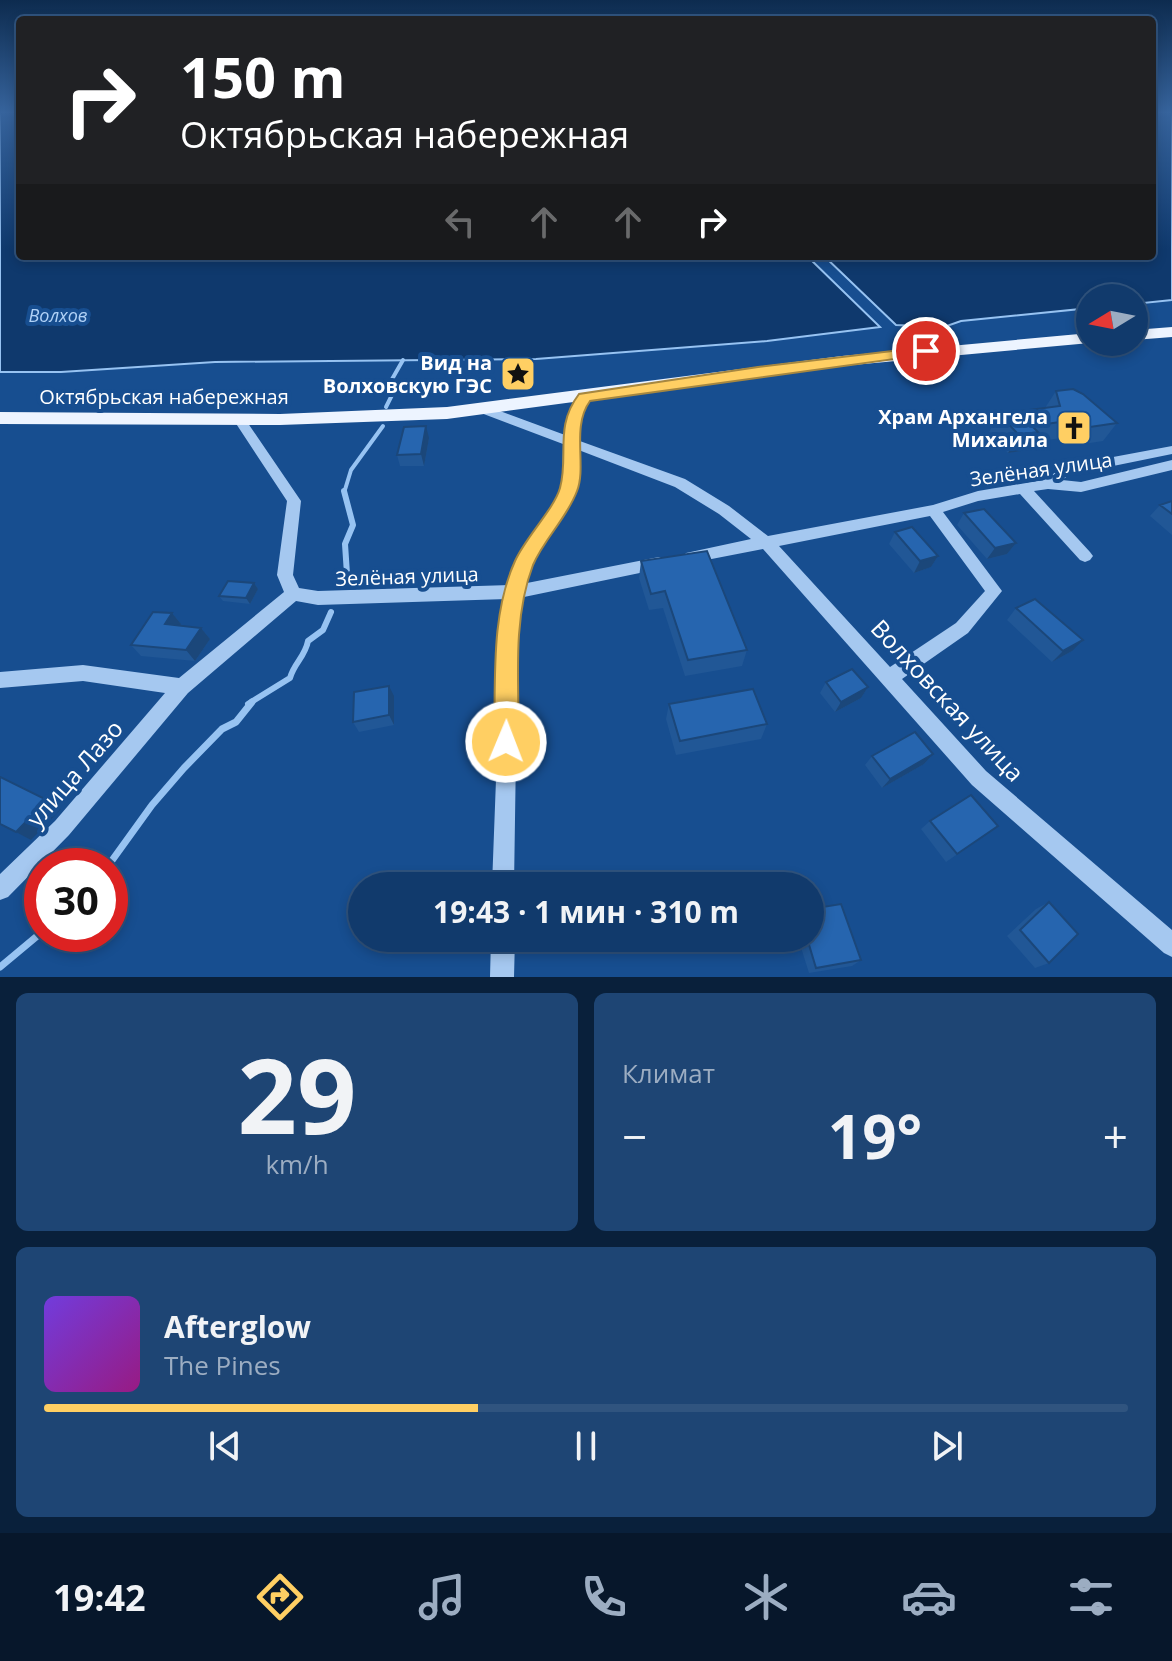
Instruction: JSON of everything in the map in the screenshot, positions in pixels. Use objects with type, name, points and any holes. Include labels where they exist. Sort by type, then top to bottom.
[{"type":"main road","name":"Октябрьская набережная","points":[[0,418],[315,419],[485,410],[883,355],[1076,339]]},
{"type":"street","points":[[503,872],[510,620],[524,562],[569,489],[570,442],[578,406],[585,397]]},
{"type":"street","name":"Волховская улица","points":[[485,410],[680,483],[724,510],[768,544],[979,778],[1172,945]]},
{"type":"street","points":[[0,680],[83,673],[182,687],[293,594],[285,575],[294,501],[239,419]]},
{"type":"street","points":[[1048,484],[1065,471],[1172,450]]},
{"type":"street","name":"Зелёная улица","points":[[293,594],[318,598],[515,592],[933,510],[978,496],[1048,484],[1081,487],[1172,465]]},
{"type":"street","points":[[1023,488],[1085,556]]},
{"type":"street","points":[[889,678],[962,628],[994,591],[933,510]]},
{"type":"street","name":"улица Лазо","points":[[0,889],[62,828],[182,687]]},
{"type":"street","points":[[502,977],[503,952]]},
{"type":"water","name":"Волхов","points":[[0,158],[16,158],[16,260],[811,260],[880,327],[767,341],[536,359],[215,362],[61,372],[0,372]]},
{"type":"water","points":[[1156,158],[1172,158],[1172,300],[1148,303],[1148,284],[1076,284],[1076,309],[961,321],[944,327],[896,325],[828,260],[1156,260]]},
{"type":"building","points":[[1073,389],[1117,423],[1090,427],[1081,419],[1032,426],[1038,432],[1019,435],[999,414],[1060,406],[1056,391]]},
{"type":"building","points":[[426,426],[421,454],[397,455],[404,427]]},
{"type":"building","points":[[1172,501],[1172,514],[1160,505]]},
{"type":"building","points":[[984,509],[1016,543],[995,548],[964,513]]},
{"type":"building","points":[[912,527],[938,556],[920,561],[895,532]]},
{"type":"building","points":[[707,551],[747,650],[688,660],[665,591],[651,594],[641,561]]},
{"type":"building","points":[[228,581],[254,583],[246,598],[219,596]]},
{"type":"building","points":[[1035,599],[1083,640],[1063,651],[1016,608]]},
{"type":"building","points":[[153,612],[172,613],[165,624],[201,628],[186,650],[131,645]]},
{"type":"building","points":[[852,669],[868,687],[841,702],[826,682]]},
{"type":"building","points":[[389,686],[389,715],[353,722],[354,692]]},
{"type":"building","points":[[753,689],[767,724],[680,741],[669,704]]},
{"type":"building","points":[[915,732],[933,754],[890,779],[872,756]]},
{"type":"building","points":[[0,777],[47,800],[16,832],[0,824]]},
{"type":"building","points":[[971,795],[998,826],[957,854],[930,821]]},
{"type":"building","points":[[1049,902],[1078,934],[1049,963],[1020,930]]},
{"type":"building","points":[[841,904],[861,960],[816,968],[811,952],[824,952],[824,907]]},
{"type":"waterway","points":[[386,407],[395,389],[391,381],[403,360]]},
{"type":"waterway","points":[[344,492],[351,470],[383,426]]},
{"type":"waterway","points":[[342,581],[347,574],[345,544],[353,525],[344,492]]},
{"type":"waterway","points":[[248,704],[290,678],[308,641],[323,630],[331,612]]},
{"type":"waterway","points":[[121,848],[184,768],[222,729],[236,722],[252,702]]},
{"type":"waterway","points":[[0,967],[24,947]]},
{"type":"place","name":"Вид на Волховскую ГЭС","points":[[518,374]]},
{"type":"place","name":"Храм Архангела Михаила","points":[[1074,428]]},
{"type":"route","points":[[506,742],[510,620],[515,592],[524,562],[569,489],[570,442],[578,406],[585,397],[758,371],[926,351]]}]
